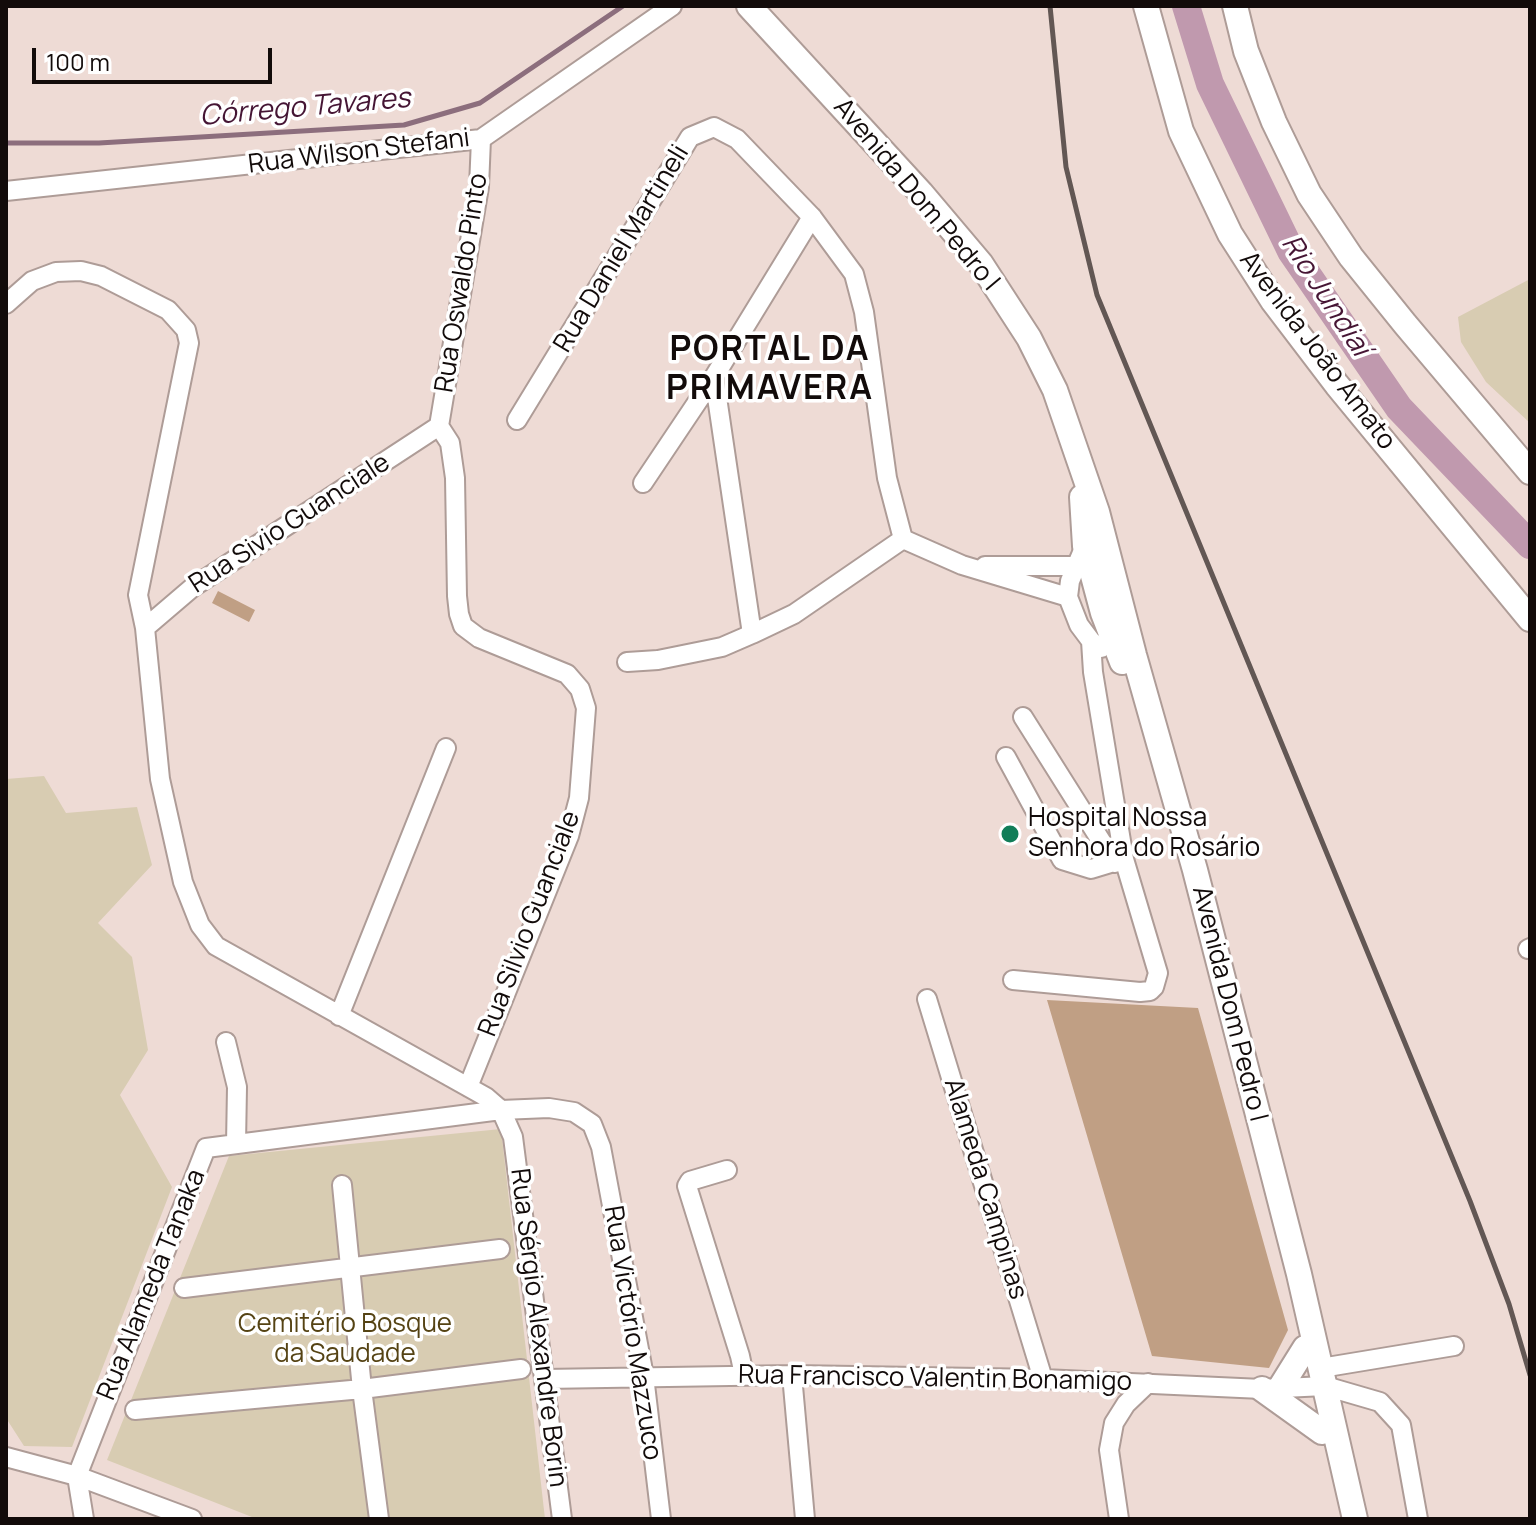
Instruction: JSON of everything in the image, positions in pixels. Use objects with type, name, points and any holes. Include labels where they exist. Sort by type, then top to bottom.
[{"type":"main road","name":"Avenida Dom Pedro I","points":[[749,6],[910,181],[981,264],[1029,338],[1055,390],[1097,512],[1130,662],[1242,1090],[1305,1348],[1320,1381],[1322,1432],[1341,1519]]},
{"type":"main road","name":"Avenida João Amato","points":[[1146,6],[1181,131],[1230,234],[1273,301],[1337,385],[1530,619]]},
{"type":"main road","points":[[1235,6],[1246,51],[1274,122],[1309,194],[1351,257],[1530,472]]},
{"type":"main road","name":"Avenida Dom Pedro I","points":[[1076,447],[1080,556],[1103,613],[1130,662],[1195,870],[1299,1274],[1320,1381],[1355,1519]]},
{"type":"main road","points":[[1305,1348],[1271,1388],[1322,1432]]},
{"type":"street","name":"Rua Wilson Stefani","points":[[6,191],[481,139],[672,6]]},
{"type":"street","name":"Rua Daniel Martineli","points":[[517,420],[690,137],[714,127],[737,139],[812,217],[854,274],[864,312],[887,478],[903,539]]},
{"type":"street","name":"Rua Oswaldo Pinto","points":[[439,426],[479,187],[481,139]]},
{"type":"street","points":[[643,483],[714,377],[812,217]]},
{"type":"street","points":[[6,304],[32,281],[56,272],[81,271],[101,276],[168,310],[186,330],[189,343],[138,595],[145,628],[160,779],[183,882],[200,925],[216,946],[486,1097],[501,1110]]},
{"type":"street","points":[[714,377],[752,634]]},
{"type":"street","name":"Rua Sivio Guanciale","points":[[145,628],[193,587],[439,426]]},
{"type":"street","name":"Rua Silvio Guanciale","points":[[439,426],[450,443],[455,478],[457,596],[463,626],[479,638],[567,674],[580,689],[586,708],[579,798],[569,836],[468,1087]]},
{"type":"street","points":[[1097,512],[1070,581],[1068,597],[1079,625],[1091,641],[1130,662]]},
{"type":"street","points":[[627,662],[658,660],[722,647],[752,634],[794,614],[903,539],[962,565],[1068,597]]},
{"type":"street","points":[[962,565],[1080,556]]},
{"type":"street","points":[[1013,980],[1140,992],[1150,991],[1154,987],[1158,973],[1119,861],[1091,641]]},
{"type":"street","points":[[1023,717],[1119,861]]},
{"type":"street","points":[[339,1016],[446,748]]},
{"type":"street","points":[[1006,757],[1062,860],[1091,869],[1119,861]]},
{"type":"street","name":"Alameda Campinas","points":[[927,999],[1043,1379]]},
{"type":"street","points":[[226,1042],[237,1087],[236,1144]]},
{"type":"street","name":"Rua Alameda Tanaka","points":[[77,1476],[206,1148],[501,1110],[549,1108],[574,1112],[592,1124],[601,1147]]},
{"type":"street","name":"Rua Sérgio Alexandre Borin","points":[[501,1110],[513,1137],[562,1519]]},
{"type":"street","name":"Rua Victório Mazzuco","points":[[601,1147],[644,1376],[661,1519]]},
{"type":"street","points":[[727,1170],[690,1181],[687,1186],[744,1375]]},
{"type":"street","points":[[342,1185],[362,1389],[379,1515]]},
{"type":"street","points":[[184,1288],[500,1249]]},
{"type":"street","points":[[1320,1381],[1454,1346]]},
{"type":"street","points":[[135,1410],[362,1389],[521,1369]]},
{"type":"street","points":[[792,1375],[805,1519]]},
{"type":"street","name":"Rua Francisco Valentin Bonamigo","points":[[544,1379],[792,1375],[1043,1379],[1271,1388],[1320,1381]]},
{"type":"street","points":[[1320,1381],[1380,1402],[1401,1425],[1418,1519]]},
{"type":"street","points":[[1119,1519],[1109,1450],[1114,1423],[1126,1404],[1148,1383]]},
{"type":"street","points":[[6,1457],[77,1476],[192,1519]]},
{"type":"street","points":[[77,1476],[84,1519]]},
{"type":"green space","points":[[1530,279],[1530,423],[1486,382],[1461,342],[1458,317]]},
{"type":"green space","points":[[44,776],[66,813],[137,807],[152,865],[98,923],[132,957],[148,1050],[120,1095],[172,1187],[72,1447],[24,1446],[6,1418],[6,779]]},
{"type":"green space","name":"Cemitério Bosque da Saudade","points":[[501,1129],[545,1519],[257,1519],[107,1460],[229,1156]]},
{"type":"building","points":[[218,591],[255,610],[249,622],[212,603]]},
{"type":"building","points":[[1047,1000],[1198,1008],[1288,1330],[1269,1368],[1152,1356]]},
{"type":"waterway","name":"Córrego Tavares","points":[[6,143],[99,143],[404,125],[480,103],[623,6]]},
{"type":"waterway","name":"Rio Jundiaí","points":[[1186,6],[1210,84],[1291,251],[1399,408],[1530,545]]},
{"type":"railway","points":[[1050,6],[1066,167],[1097,295],[1470,1201],[1509,1304],[1530,1375]]},
{"type":"place","name":"Hospital Nossa Senhora do Rosário","points":[[1010,834]]},
{"type":"district","name":"PORTAL DA PRIMAVERA","points":[[770,370]]}]
